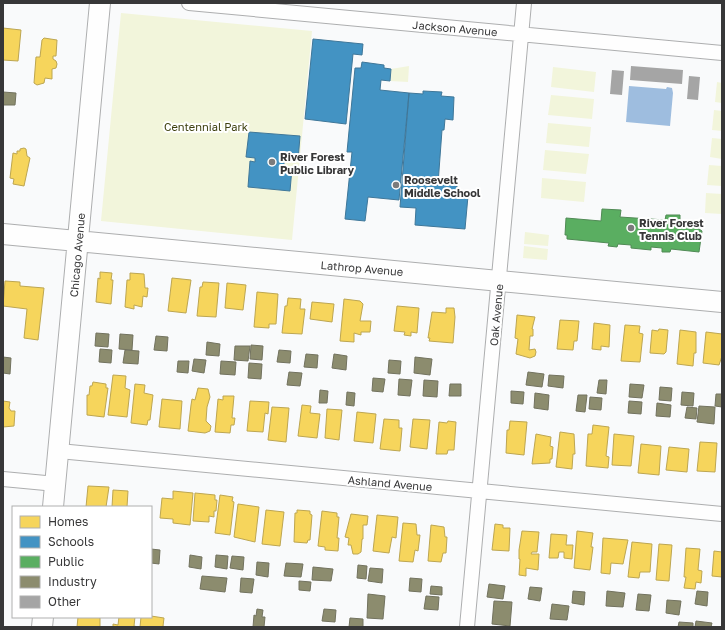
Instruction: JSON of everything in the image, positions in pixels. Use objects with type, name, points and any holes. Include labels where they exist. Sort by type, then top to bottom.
[{"type":"street","name":"Chicago Avenue","points":[[53,506],[100,3]]},
{"type":"street","name":"Jackson Avenue","points":[[189,3],[722,53]]},
{"type":"street","name":"Oak Avenue","points":[[467,627],[524,3]]},
{"type":"street","name":"Lathrop Avenue","points":[[3,234],[722,302]]},
{"type":"street","name":"Ashland Avenue","points":[[59,451],[722,514]]},
{"type":"street","points":[[3,479],[56,484]]},
{"type":"green space","name":"Centennial Park","points":[[121,13],[312,31],[292,240],[101,221]]},
{"type":"green space","points":[[409,66],[408,82],[390,81],[391,69]]},
{"type":"green space","points":[[553,67],[596,72],[594,92],[551,87]]},
{"type":"green space","points":[[717,82],[722,83],[722,103],[715,102]]},
{"type":"green space","points":[[551,95],[594,99],[592,119],[548,115]]},
{"type":"green space","points":[[714,110],[722,111],[722,131],[712,130]]},
{"type":"green space","points":[[548,123],[591,127],[589,147],[546,143]]},
{"type":"green space","points":[[712,138],[722,139],[722,159],[710,157]]},
{"type":"green space","points":[[545,150],[589,154],[586,174],[543,170]]},
{"type":"green space","points":[[709,165],[722,166],[722,186],[707,185]]},
{"type":"green space","points":[[542,178],[586,182],[584,202],[541,198]]},
{"type":"green space","points":[[706,193],[722,194],[722,214],[705,213]]},
{"type":"green space","points":[[525,232],[549,235],[548,246],[524,244]]},
{"type":"green space","points":[[524,246],[548,249],[547,260],[523,258]]},
{"type":"water","points":[[629,86],[666,89],[667,87],[672,88],[673,93],[670,126],[626,122]]},
{"type":"building: Homes","points":[[3,28],[21,30],[18,61],[3,60]]},
{"type":"building: Homes","points":[[44,38],[57,40],[56,56],[53,56],[53,59],[57,64],[56,68],[52,69],[52,79],[45,78],[44,83],[37,85],[34,83],[36,57],[40,57],[42,40]]},
{"type":"building: Homes","points":[[24,148],[26,149],[27,156],[30,158],[24,186],[13,184],[14,179],[10,178],[13,153],[17,154],[17,151]]},
{"type":"building: Homes","points":[[100,272],[112,273],[111,280],[113,280],[111,304],[96,302]]},
{"type":"building: Homes","points":[[130,273],[144,274],[145,288],[148,288],[147,297],[143,296],[142,307],[134,305],[134,309],[125,307],[127,280],[130,280]]},
{"type":"building: Homes","points":[[172,278],[191,280],[186,313],[168,311]]},
{"type":"building: Homes","points":[[5,281],[20,282],[20,286],[44,288],[38,340],[24,338],[27,309],[3,306]]},
{"type":"building: Homes","points":[[203,282],[219,283],[216,317],[197,316],[200,287],[202,287]]},
{"type":"building: Homes","points":[[227,283],[246,285],[243,310],[225,308]]},
{"type":"building: Homes","points":[[257,292],[278,294],[276,324],[269,324],[269,328],[254,327]]},
{"type":"building: Homes","points":[[288,298],[301,299],[300,309],[305,309],[302,334],[282,333],[285,306],[287,306]]},
{"type":"building: Homes","points":[[344,299],[360,301],[363,304],[360,321],[371,321],[370,332],[361,332],[361,335],[354,333],[354,342],[340,341]]},
{"type":"building: Homes","points":[[312,302],[334,304],[332,322],[310,319]]},
{"type":"building: Homes","points":[[397,306],[419,308],[417,333],[411,332],[411,336],[404,335],[405,332],[394,331]]},
{"type":"building: Homes","points":[[446,308],[454,308],[455,317],[453,343],[429,341],[430,338],[428,338],[432,312],[446,313]]},
{"type":"building: Homes","points":[[517,315],[535,317],[532,329],[533,336],[530,336],[529,350],[535,349],[536,352],[535,356],[530,358],[516,354],[518,339],[515,338]]},
{"type":"building: Homes","points":[[560,320],[579,321],[577,341],[574,341],[573,350],[557,349]]},
{"type":"building: Homes","points":[[594,323],[610,325],[609,347],[601,346],[601,350],[592,349]]},
{"type":"building: Homes","points":[[625,325],[640,326],[639,333],[643,334],[640,362],[621,361]]},
{"type":"building: Homes","points":[[659,329],[668,330],[666,352],[664,354],[650,353],[652,330],[658,331]]},
{"type":"building: Homes","points":[[680,330],[696,332],[696,353],[694,353],[693,366],[677,364]]},
{"type":"building: Homes","points":[[706,332],[722,334],[722,356],[719,365],[703,363]]},
{"type":"building: Homes","points":[[113,375],[126,376],[125,388],[130,390],[127,417],[108,415]]},
{"type":"building: Homes","points":[[93,382],[106,384],[106,388],[108,388],[104,417],[87,415],[87,395],[89,395],[90,386],[92,386]]},
{"type":"building: Homes","points":[[135,384],[145,385],[144,393],[153,395],[150,420],[148,420],[147,425],[131,423]]},
{"type":"building: Homes","points":[[198,388],[208,389],[210,397],[207,407],[206,421],[211,426],[210,431],[205,433],[188,431],[192,399],[195,400]]},
{"type":"building: Homes","points":[[223,396],[234,396],[232,418],[235,418],[234,425],[231,425],[230,433],[215,432],[218,399],[223,400]]},
{"type":"building: Homes","points":[[162,399],[182,401],[180,429],[159,427]]},
{"type":"building: Homes","points":[[3,401],[10,402],[9,408],[11,411],[15,411],[14,426],[3,427]]},
{"type":"building: Homes","points":[[250,401],[269,402],[268,414],[265,413],[263,432],[247,431]]},
{"type":"building: Homes","points":[[302,405],[311,406],[310,413],[320,414],[317,438],[298,436]]},
{"type":"building: Homes","points":[[272,407],[289,408],[286,442],[268,440]]},
{"type":"building: Homes","points":[[327,409],[342,410],[339,440],[325,438]]},
{"type":"building: Homes","points":[[357,412],[376,414],[373,443],[354,441]]},
{"type":"building: Homes","points":[[384,419],[399,420],[399,428],[402,428],[400,451],[380,449]]},
{"type":"building: Homes","points":[[413,419],[430,420],[427,449],[410,447]]},
{"type":"building: Homes","points":[[448,421],[456,422],[454,450],[448,450],[447,454],[436,454],[439,422],[447,423]]},
{"type":"building: Homes","points":[[510,421],[527,422],[524,455],[506,453],[507,430],[509,430]]},
{"type":"building: Homes","points":[[593,425],[609,427],[606,456],[609,457],[608,468],[586,466],[588,434],[592,434]]},
{"type":"building: Homes","points":[[560,432],[574,434],[575,454],[573,454],[572,469],[556,467]]},
{"type":"building: Homes","points":[[536,434],[551,437],[550,446],[553,447],[552,459],[550,459],[550,463],[532,464]]},
{"type":"building: Homes","points":[[614,434],[634,436],[631,466],[612,465]]},
{"type":"building: Homes","points":[[700,442],[717,443],[715,472],[697,471]]},
{"type":"building: Homes","points":[[641,444],[661,446],[659,475],[638,473]]},
{"type":"building: Homes","points":[[669,447],[689,449],[687,472],[666,470]]},
{"type":"building: Homes","points":[[88,486],[109,487],[106,506],[86,506]]},
{"type":"building: Homes","points":[[113,490],[128,491],[127,506],[112,506]]},
{"type":"building: Homes","points":[[173,491],[193,493],[190,525],[173,523],[173,519],[160,518],[162,498],[173,499]]},
{"type":"building: Homes","points":[[195,493],[215,495],[215,500],[217,500],[216,511],[214,511],[214,517],[209,516],[209,522],[193,521]]},
{"type":"building: Homes","points":[[220,495],[233,497],[232,501],[234,502],[230,535],[215,533]]},
{"type":"building: Homes","points":[[238,504],[259,507],[255,542],[234,537]]},
{"type":"building: Homes","points":[[266,510],[284,512],[280,546],[262,544]]},
{"type":"building: Homes","points":[[297,510],[310,511],[310,514],[312,515],[310,540],[308,540],[307,543],[294,542],[295,513],[297,513]]},
{"type":"building: Homes","points":[[322,511],[337,513],[337,517],[339,517],[337,538],[339,538],[338,551],[325,550],[325,547],[318,546]]},
{"type":"building: Homes","points":[[351,514],[368,516],[367,525],[363,525],[361,552],[358,554],[353,554],[351,545],[348,545],[349,538],[345,537]]},
{"type":"building: Homes","points":[[377,515],[398,517],[396,538],[392,537],[389,553],[373,551]]},
{"type":"building: Homes","points":[[403,523],[416,524],[417,535],[420,535],[418,551],[415,550],[413,562],[399,561]]},
{"type":"building: Homes","points":[[495,524],[503,525],[503,528],[510,528],[509,551],[492,550]]},
{"type":"building: Homes","points":[[431,525],[444,527],[445,537],[447,537],[446,553],[443,553],[441,562],[428,561]]},
{"type":"building: Homes","points":[[522,531],[539,532],[537,552],[532,552],[531,554],[539,554],[538,570],[526,568],[526,576],[519,575],[519,550]]},
{"type":"building: Homes","points":[[577,531],[593,533],[590,570],[574,568]]},
{"type":"building: Homes","points":[[551,534],[567,535],[566,545],[573,545],[572,559],[564,558],[564,552],[559,552],[558,558],[549,558]]},
{"type":"building: Homes","points":[[603,538],[628,540],[623,564],[611,563],[610,574],[601,573]]},
{"type":"building: Homes","points":[[632,542],[652,544],[650,572],[640,572],[639,578],[628,577]]},
{"type":"building: Homes","points":[[659,544],[672,545],[669,581],[656,580]]},
{"type":"building: Homes","points":[[686,548],[700,549],[698,570],[702,571],[701,583],[696,582],[695,589],[684,588],[686,577],[684,577]]},
{"type":"building: Homes","points":[[714,551],[722,552],[722,577],[712,576]]},
{"type":"building: Homes","points":[[152,616],[164,618],[163,626],[165,627],[140,627],[141,618],[152,618]]},
{"type":"building: Homes","points":[[78,618],[100,618],[100,627],[77,627]]},
{"type":"building: Homes","points":[[119,618],[135,618],[134,626],[138,627],[113,627],[113,624],[118,625]]},
{"type":"building: Schools","points":[[313,39],[363,44],[362,55],[353,54],[346,124],[305,119]]},
{"type":"building: Schools","points":[[362,62],[384,65],[384,68],[391,69],[390,81],[381,80],[380,90],[409,93],[399,200],[368,197],[365,221],[345,219],[352,152],[347,152],[355,68],[361,68]]},
{"type":"building: Schools","points":[[423,91],[442,92],[441,96],[454,97],[453,120],[445,119],[444,130],[442,130],[438,184],[457,186],[456,195],[468,196],[465,229],[415,225],[416,208],[400,207],[409,93],[423,94]]},
{"type":"building: Schools","name":"River Forest Public Library","points":[[249,132],[300,136],[298,161],[284,162],[284,167],[292,168],[290,191],[248,187],[250,161],[255,162],[255,158],[246,157]]},
{"type":"building: Public","name":"River Forest Tennis Club","points":[[602,209],[621,210],[620,217],[665,220],[666,215],[680,215],[680,224],[693,225],[702,231],[699,252],[671,249],[670,252],[662,252],[662,248],[651,247],[651,250],[631,248],[631,245],[618,244],[617,247],[608,246],[609,243],[567,239],[567,235],[565,235],[566,218],[601,221]]},
{"type":"building: Industry","points":[[3,92],[16,93],[15,105],[3,105]]},
{"type":"building: Industry","points":[[96,333],[109,334],[108,347],[95,346]]},
{"type":"building: Industry","points":[[120,334],[133,335],[132,350],[119,349]]},
{"type":"building: Industry","points":[[156,336],[168,337],[167,351],[154,350]]},
{"type":"building: Industry","points":[[207,342],[220,344],[219,356],[206,355]]},
{"type":"building: Industry","points":[[251,345],[263,346],[262,360],[250,359]]},
{"type":"building: Industry","points":[[235,346],[250,346],[248,361],[234,360]]},
{"type":"building: Industry","points":[[100,349],[112,350],[111,363],[99,362]]},
{"type":"building: Industry","points":[[125,350],[139,351],[138,364],[123,363]]},
{"type":"building: Industry","points":[[279,350],[291,351],[290,363],[277,362]]},
{"type":"building: Industry","points":[[306,354],[318,355],[317,368],[304,367]]},
{"type":"building: Industry","points":[[334,354],[347,356],[346,370],[332,368]]},
{"type":"building: Industry","points":[[3,357],[11,358],[10,374],[3,373]]},
{"type":"building: Industry","points":[[415,357],[432,359],[430,375],[414,373]]},
{"type":"building: Industry","points":[[194,359],[206,360],[204,373],[192,371]]},
{"type":"building: Industry","points":[[389,360],[401,361],[400,374],[388,373]]},
{"type":"building: Industry","points":[[178,361],[189,361],[188,373],[177,372]]},
{"type":"building: Industry","points":[[221,361],[236,362],[235,375],[220,374]]},
{"type":"building: Industry","points":[[249,363],[262,364],[261,379],[248,378]]},
{"type":"building: Industry","points":[[289,372],[302,373],[300,386],[287,385]]},
{"type":"building: Industry","points":[[528,372],[544,374],[542,387],[526,385]]},
{"type":"building: Industry","points":[[549,375],[564,376],[563,388],[548,386]]},
{"type":"building: Industry","points":[[373,378],[385,379],[383,392],[372,391]]},
{"type":"building: Industry","points":[[399,379],[412,380],[410,396],[398,395]]},
{"type":"building: Industry","points":[[424,380],[438,381],[437,397],[423,396]]},
{"type":"building: Industry","points":[[599,380],[607,380],[606,394],[597,393]]},
{"type":"building: Industry","points":[[450,384],[461,384],[461,396],[449,396]]},
{"type":"building: Industry","points":[[630,384],[644,385],[642,398],[629,397]]},
{"type":"building: Industry","points":[[660,387],[672,388],[671,401],[659,400]]},
{"type":"building: Industry","points":[[320,390],[328,391],[327,403],[319,403]]},
{"type":"building: Industry","points":[[511,391],[524,392],[523,404],[511,403]]},
{"type":"building: Industry","points":[[347,392],[355,393],[354,406],[346,405]]},
{"type":"building: Industry","points":[[682,392],[694,393],[693,406],[681,405]]},
{"type":"building: Industry","points":[[535,393],[549,395],[548,410],[534,408]]},
{"type":"building: Industry","points":[[716,394],[722,394],[722,407],[715,406]]},
{"type":"building: Industry","points":[[578,395],[587,395],[585,412],[576,411]]},
{"type":"building: Industry","points":[[590,397],[602,398],[601,410],[589,409]]},
{"type":"building: Industry","points":[[629,401],[642,402],[641,414],[628,413]]},
{"type":"building: Industry","points":[[657,403],[671,405],[670,417],[656,416]]},
{"type":"building: Industry","points":[[699,406],[715,407],[714,424],[697,422]]},
{"type":"building: Industry","points":[[687,407],[697,408],[696,419],[685,418]]},
{"type":"building: Industry","points":[[152,549],[160,550],[159,564],[152,563]]},
{"type":"building: Industry","points":[[190,555],[202,557],[201,569],[189,567]]},
{"type":"building: Industry","points":[[216,555],[228,556],[227,569],[215,567]]},
{"type":"building: Industry","points":[[232,556],[244,557],[243,570],[230,568]]},
{"type":"building: Industry","points":[[257,562],[269,563],[268,577],[256,575]]},
{"type":"building: Industry","points":[[286,563],[303,564],[301,577],[284,576]]},
{"type":"building: Industry","points":[[358,565],[367,566],[366,579],[357,578]]},
{"type":"building: Industry","points":[[313,567],[333,569],[331,581],[312,580]]},
{"type":"building: Industry","points":[[370,568],[383,569],[382,583],[368,581]]},
{"type":"building: Industry","points":[[202,576],[227,578],[225,592],[200,589]]},
{"type":"building: Industry","points":[[241,578],[254,579],[252,593],[240,592]]},
{"type":"building: Industry","points":[[410,578],[422,579],[421,592],[409,591]]},
{"type":"building: Industry","points":[[299,581],[311,582],[310,591],[299,590]]},
{"type":"building: Industry","points":[[489,584],[505,586],[503,599],[487,597]]},
{"type":"building: Industry","points":[[431,586],[442,587],[442,595],[430,594]]},
{"type":"building: Industry","points":[[530,587],[542,588],[540,601],[528,599]]},
{"type":"building: Industry","points":[[573,591],[585,592],[584,605],[572,603]]},
{"type":"building: Industry","points":[[607,591],[625,593],[623,607],[606,606]]},
{"type":"building: Industry","points":[[697,591],[708,592],[707,606],[695,604]]},
{"type":"building: Industry","points":[[368,594],[385,596],[383,619],[367,618]]},
{"type":"building: Industry","points":[[638,594],[651,595],[649,611],[636,610]]},
{"type":"building: Industry","points":[[426,596],[439,597],[438,610],[424,609]]},
{"type":"building: Industry","points":[[667,600],[681,601],[679,615],[666,613]]},
{"type":"building: Industry","points":[[494,601],[512,602],[510,626],[492,624]]},
{"type":"building: Industry","points":[[552,604],[569,606],[567,620],[550,619]]},
{"type":"building: Industry","points":[[257,609],[263,610],[262,617],[265,617],[264,627],[253,627],[254,615],[256,616]]},
{"type":"building: Industry","points":[[324,609],[336,610],[335,622],[322,621]]},
{"type":"building: Industry","points":[[350,618],[363,619],[363,627],[349,627]]},
{"type":"building: Industry","points":[[696,621],[712,623],[711,627],[695,627]]},
{"type":"building: Industry","points":[[679,622],[693,623],[693,627],[678,627]]},
{"type":"building: Other","points":[[631,66],[683,70],[682,84],[630,80]]},
{"type":"building: Other","points":[[612,70],[624,71],[622,95],[610,94]]},
{"type":"building: Other","points":[[689,76],[700,77],[698,100],[687,99]]},
{"type":"place","name":"River Forest Public Library","points":[[272,162]]},
{"type":"place","name":"Roosevelt Middle School","points":[[396,185]]},
{"type":"place","name":"River Forest Tennis Club","points":[[631,228]]}]
